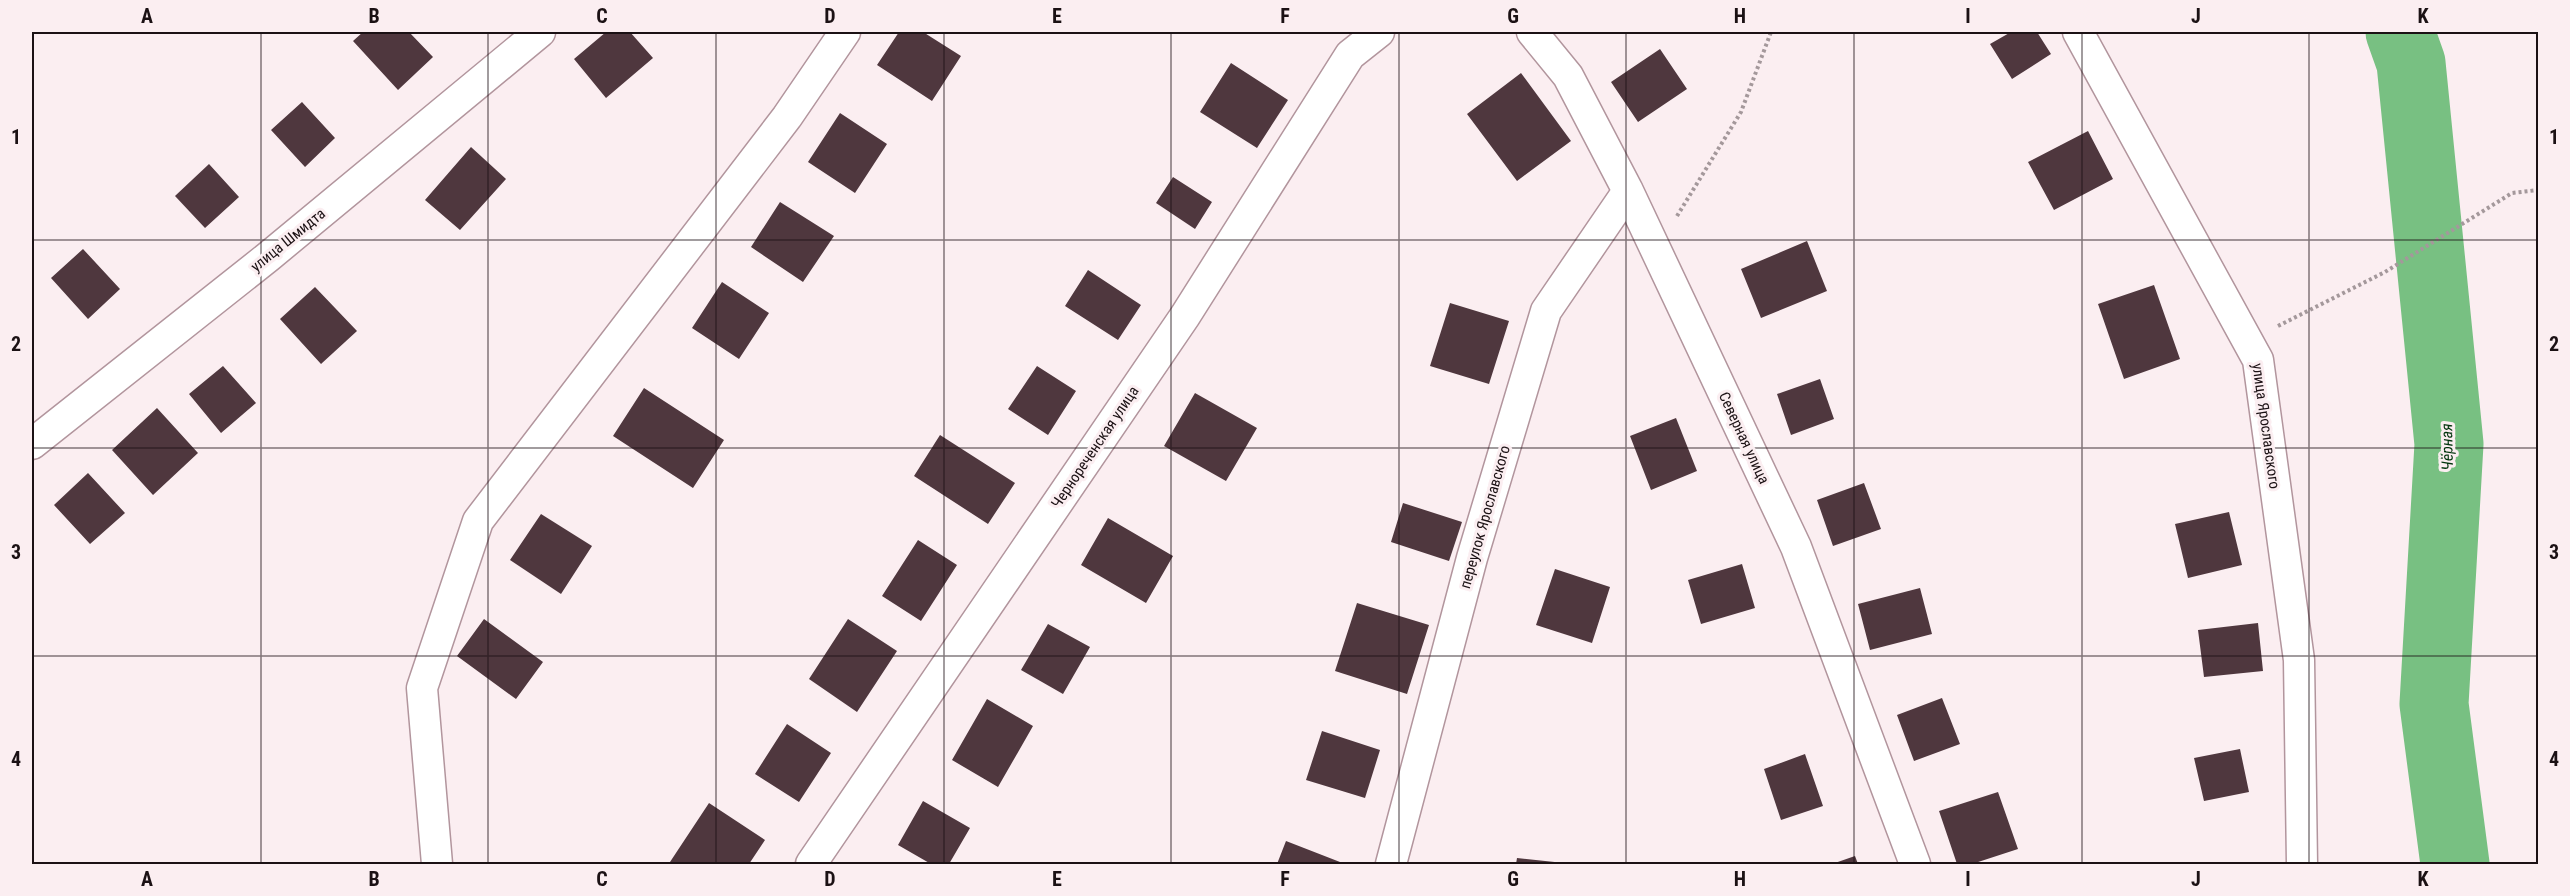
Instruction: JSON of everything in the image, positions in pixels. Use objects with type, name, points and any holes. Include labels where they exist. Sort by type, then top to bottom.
[{"type":"street","name":"улица Шмидта","points":[[32,444],[268,257],[540,32]]},
{"type":"street","points":[[436,864],[422,688],[478,521],[787,117],[844,32]]},
{"type":"street","name":"Чернореченская улица","points":[[811,864],[1185,316],[1350,55],[1379,32]]},
{"type":"street","name":"Северная улица","points":[[1532,32],[1568,76],[1628,191],[1796,547],[1915,864]]},
{"type":"street","name":"улица Ярославского","points":[[2078,32],[2258,360],[2299,660],[2302,864]]},
{"type":"street","name":"переулок Ярославского","points":[[1391,864],[1472,558],[1546,311],[1628,191]]},
{"type":"path","points":[[1656,250],[1741,112],[1772,32]]},
{"type":"path","points":[[2247,341],[2385,272],[2511,193],[2538,190]]},
{"type":"building","points":[[363,32],[409,32],[433,57],[398,90],[353,41]]},
{"type":"building","points":[[606,32],[630,32],[653,58],[606,98],[574,59]]},
{"type":"building","points":[[899,32],[923,32],[961,56],[932,101],[877,65]]},
{"type":"building","points":[[2011,32],[2037,32],[2051,54],[2012,79],[1990,44]]},
{"type":"building","points":[[1660,49],[1687,89],[1638,122],[1611,82]]},
{"type":"building","points":[[1231,63],[1288,100],[1257,148],[1200,112]]},
{"type":"building","points":[[1521,73],[1571,141],[1517,181],[1467,114]]},
{"type":"building","points":[[302,102],[335,138],[305,167],[271,130]]},
{"type":"building","points":[[840,113],[887,144],[855,193],[808,162]]},
{"type":"building","points":[[2088,131],[2113,179],[2054,210],[2028,162]]},
{"type":"building","points":[[471,147],[506,179],[460,230],[425,200]]},
{"type":"building","points":[[209,164],[239,197],[205,228],[175,196]]},
{"type":"building","points":[[1173,177],[1212,202],[1195,229],[1156,203]]},
{"type":"building","points":[[780,202],[834,236],[803,282],[751,247]]},
{"type":"building","points":[[1807,241],[1827,291],[1761,318],[1741,269]]},
{"type":"building","points":[[83,249],[120,289],[88,319],[51,278]]},
{"type":"building","points":[[1088,270],[1141,305],[1118,340],[1065,306]]},
{"type":"building","points":[[722,282],[769,313],[739,359],[692,328]]},
{"type":"building","points":[[2154,285],[2180,359],[2124,379],[2098,304]]},
{"type":"building","points":[[315,287],[357,331],[321,364],[280,319]]},
{"type":"building","points":[[1450,303],[1509,321],[1489,384],[1430,366]]},
{"type":"building","points":[[223,366],[256,403],[221,433],[189,394]]},
{"type":"building","points":[[1037,366],[1076,391],[1048,435],[1008,409]]},
{"type":"building","points":[[1820,379],[1834,419],[1791,435],[1777,394]]},
{"type":"building","points":[[644,388],[724,440],[693,488],[613,436]]},
{"type":"building","points":[[1195,393],[1257,428],[1226,481],[1164,446]]},
{"type":"building","points":[[157,408],[198,453],[153,495],[112,450]]},
{"type":"building","points":[[1676,418],[1697,471],[1651,490],[1630,436]]},
{"type":"building","points":[[940,435],[1015,483],[988,524],[914,476]]},
{"type":"building","points":[[88,473],[125,513],[90,544],[54,505]]},
{"type":"building","points":[[1864,483],[1881,529],[1833,546],[1817,500]]},
{"type":"building","points":[[1403,503],[1462,522],[1449,561],[1391,542]]},
{"type":"building","points":[[2229,512],[2242,565],[2188,578],[2175,524]]},
{"type":"building","points":[[541,514],[592,546],[561,594],[510,560]]},
{"type":"building","points":[[1108,518],[1173,556],[1146,603],[1081,565]]},
{"type":"building","points":[[918,540],[957,565],[921,621],[882,596]]},
{"type":"building","points":[[1742,564],[1755,608],[1701,624],[1688,580]]},
{"type":"building","points":[[1555,569],[1610,587],[1592,643],[1536,625]]},
{"type":"building","points":[[1920,588],[1932,634],[1870,650],[1858,604]]},
{"type":"building","points":[[1357,603],[1429,625],[1407,694],[1335,671]]},
{"type":"building","points":[[484,619],[543,662],[516,699],[457,656]]},
{"type":"building","points":[[848,619],[897,651],[857,712],[809,679]]},
{"type":"building","points":[[2258,623],[2263,671],[2204,677],[2198,630]]},
{"type":"building","points":[[1048,624],[1090,647],[1063,694],[1021,670]]},
{"type":"building","points":[[1942,698],[1960,744],[1914,761],[1897,715]]},
{"type":"building","points":[[987,699],[1033,726],[998,787],[952,760]]},
{"type":"building","points":[[787,724],[831,753],[799,802],[755,774]]},
{"type":"building","points":[[1322,731],[1380,750],[1365,798],[1306,780]]},
{"type":"building","points":[[2240,749],[2249,792],[2204,801],[2194,758]]},
{"type":"building","points":[[1805,754],[1823,806],[1781,820],[1764,769]]},
{"type":"building","points":[[1998,792],[2018,849],[1972,864],[1957,864],[1939,811]]},
{"type":"building","points":[[923,801],[970,828],[949,864],[931,864],[898,845]]},
{"type":"building","points":[[709,803],[765,840],[749,864],[674,864],[670,862]]},
{"type":"building","points":[[1286,841],[1340,862],[1340,864],[1277,864]]},
{"type":"building","points":[[1855,856],[1858,864],[1832,864]]},
{"type":"building","points":[[1517,858],[1564,863],[1564,864],[1516,864]]},
{"type":"waterway","name":"Чёрная","points":[[2400,32],[2411,63],[2449,444],[2434,704],[2455,864]]}]
